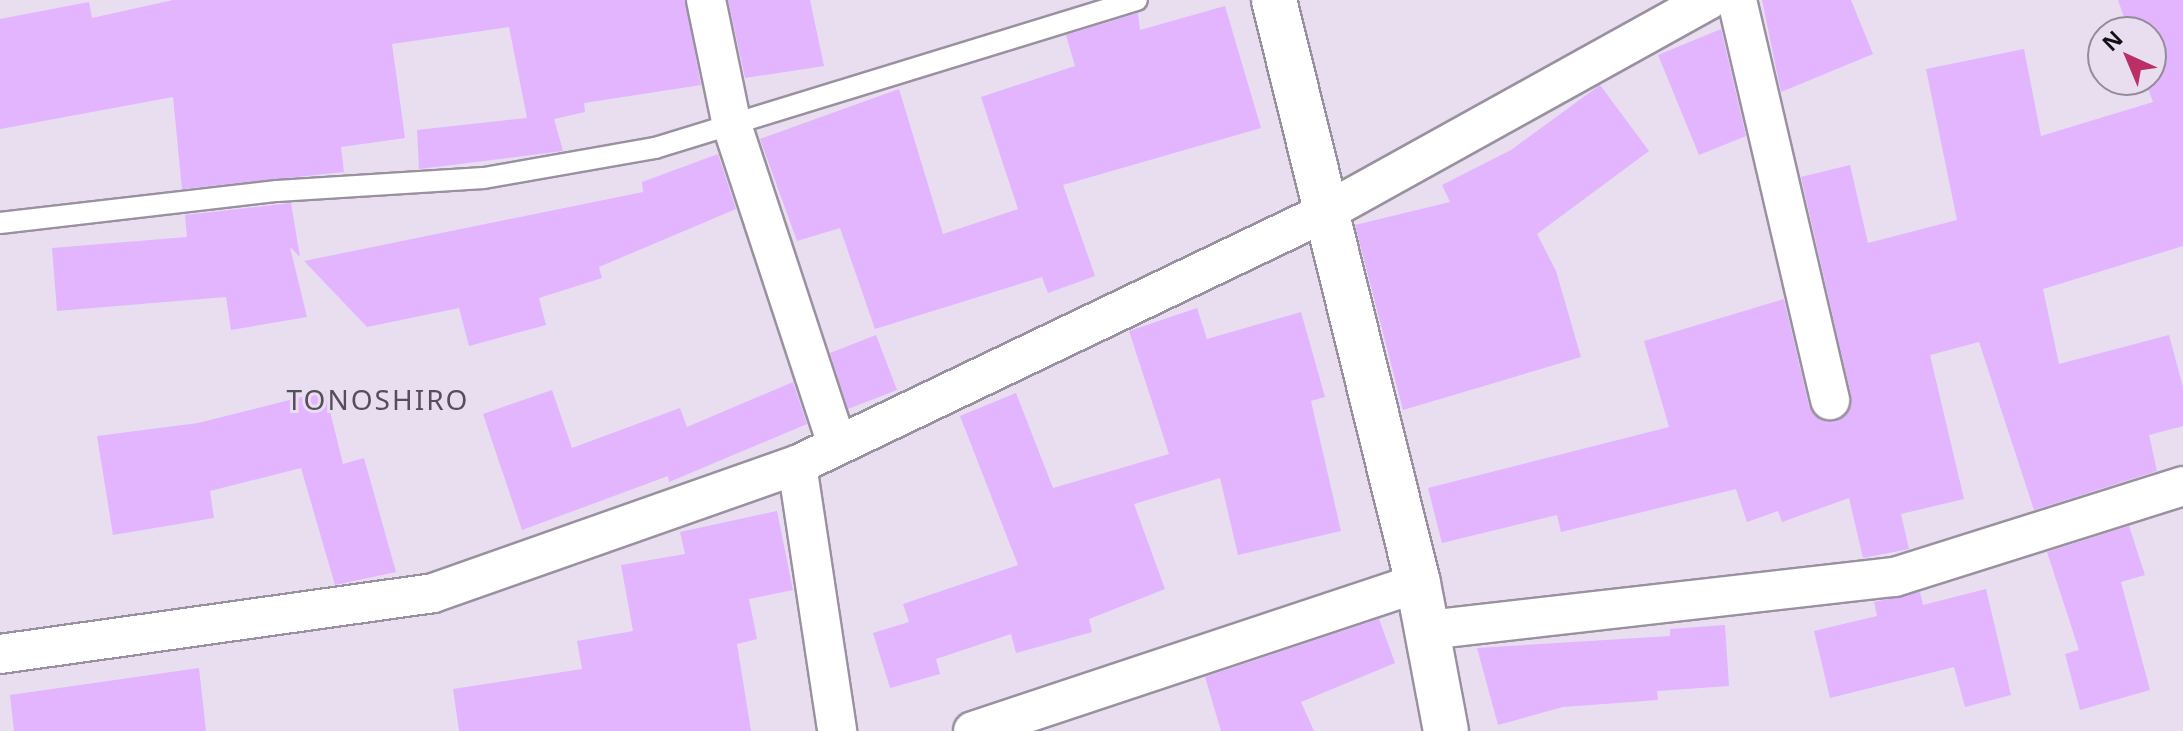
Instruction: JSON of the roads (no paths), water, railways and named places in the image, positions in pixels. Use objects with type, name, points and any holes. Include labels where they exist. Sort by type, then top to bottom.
[{"type":"street","points":[[706,0],[732,125],[837,445]]},
{"type":"street","points":[[1274,0],[1418,583],[1446,731]]},
{"type":"street","points":[[0,654],[433,593],[797,465],[1326,212],[1709,0]]},
{"type":"street","points":[[1737,0],[1830,400]]},
{"type":"street","points":[[797,465],[837,731]]},
{"type":"street","points":[[1428,630],[1895,577],[2183,486]]},
{"type":"street","points":[[973,731],[1418,583]]},
{"type":"lane","points":[[0,223],[277,191],[484,178],[655,148],[1137,0]]},
{"type":"district","name":"TONOSHIRO","points":[[378,399]]}]
